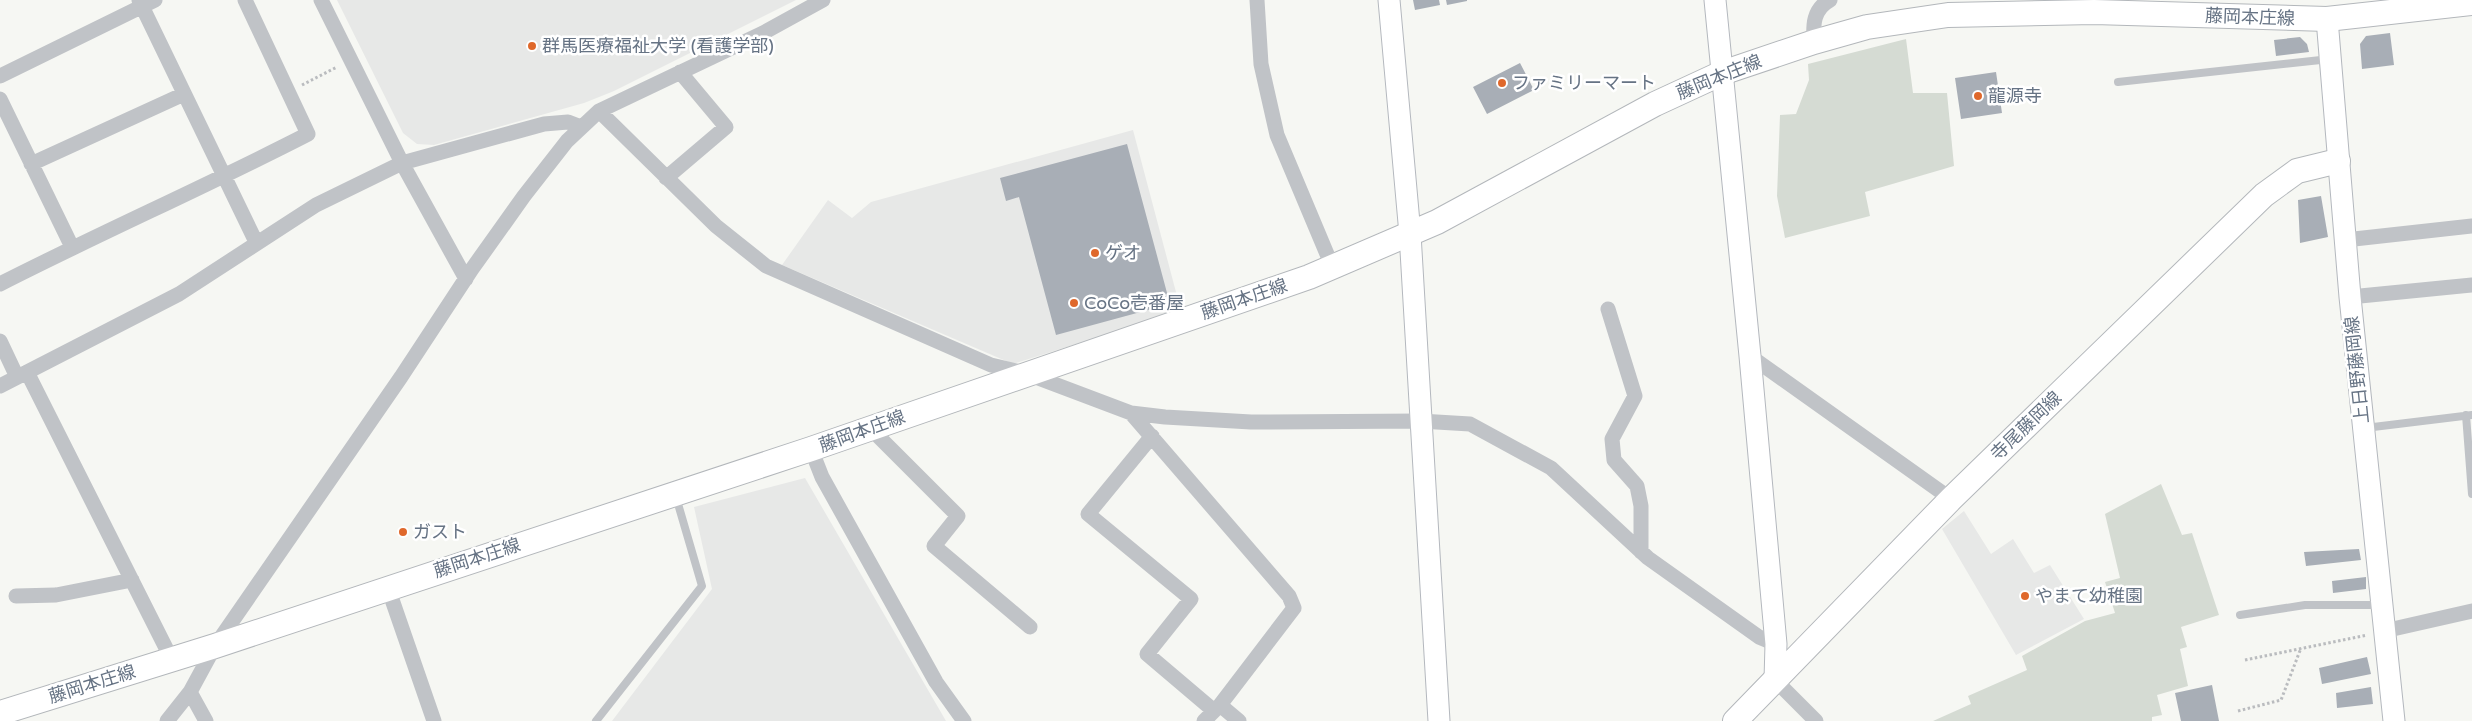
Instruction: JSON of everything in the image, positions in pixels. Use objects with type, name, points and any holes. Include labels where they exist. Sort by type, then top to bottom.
[{"type":"main road","name":"藤岡本庄線","points":[[0,713],[172,660],[674,492],[811,449],[1025,373],[1309,277],[1437,222],[1655,104],[1722,73],[1814,42],[1867,27],[1948,15],[2326,10],[2472,3]]},
{"type":"main road","name":"寺尾藤岡線","points":[[1735,721],[1951,499],[2264,195],[2297,171],[2338,161]]},
{"type":"street","points":[[0,284],[72,247],[224,177],[308,134],[245,0]]},
{"type":"street","points":[[320,0],[402,163],[466,279]]},
{"type":"street","points":[[167,721],[190,692],[215,646],[466,279],[524,196],[567,141],[599,111],[763,33],[823,0]]},
{"type":"street","points":[[1257,0],[1262,64],[1277,134],[1332,266]]},
{"type":"street","points":[[1389,0],[1410,234],[1439,721]]},
{"type":"street","points":[[1714,0],[1750,356],[1776,644],[1775,680],[1816,721]]},
{"type":"street","points":[[1814,42],[1813,22],[1822,4],[1830,0]]},
{"type":"street","points":[[0,76],[146,2],[184,94],[256,242]]},
{"type":"street","name":"上日野藤岡線","points":[[2326,10],[2350,297],[2394,721]]},
{"type":"street","points":[[666,178],[726,127],[680,72]]},
{"type":"street","points":[[31,164],[184,94]]},
{"type":"street","points":[[0,99],[72,247]]},
{"type":"street","points":[[599,111],[716,226],[766,266],[991,365],[1025,373],[1131,413],[1251,422],[1420,421],[1470,424],[1551,468],[1642,552],[1759,637],[1776,644]]},
{"type":"street","points":[[0,386],[179,294],[256,242],[316,205],[402,163],[544,124],[568,122],[581,127]]},
{"type":"street","points":[[2345,240],[2472,226]]},
{"type":"street","points":[[2350,297],[2472,286]]},
{"type":"street","points":[[1608,309],[1635,396],[1612,439],[1614,460],[1637,486],[1642,552]]},
{"type":"street","points":[[0,341],[22,374],[132,580],[172,660]]},
{"type":"street","points":[[1750,356],[1951,499]]},
{"type":"street","points":[[1131,413],[1289,596],[1294,608],[1212,712]]},
{"type":"street","points":[[870,428],[958,516],[934,546],[1030,627]]},
{"type":"street","points":[[1152,436],[1088,514],[1191,599],[1147,654],[1212,712],[1239,721]]},
{"type":"street","points":[[811,449],[822,477],[936,682],[964,721]]},
{"type":"street","points":[[16,596],[56,595],[132,580]]},
{"type":"street","points":[[388,588],[434,721]]},
{"type":"street","points":[[2384,631],[2472,610]]},
{"type":"street","points":[[190,692],[206,721]]},
{"type":"lane","points":[[2118,82],[2330,59]]},
{"type":"lane","points":[[2363,428],[2469,415],[2472,494]]},
{"type":"lane","points":[[596,721],[702,586],[674,492]]},
{"type":"lane","points":[[2240,615],[2305,605],[2382,605]]},
{"type":"path","points":[[288,92],[350,60]]},
{"type":"path","points":[[2245,660],[2384,631]]},
{"type":"path","points":[[2238,711],[2281,700],[2301,648]]},
{"type":"shaded area","name":"群馬医療福祉大学 (看護学部)","points":[[337,0],[796,0],[614,91],[584,103],[434,145],[417,144],[403,133]]},
{"type":"shaded area","points":[[1906,39],[1913,93],[1947,93],[1954,166],[1865,192],[1870,216],[1785,238],[1777,196],[1780,115],[1796,114],[1809,80],[1808,64]]},
{"type":"shaded area","points":[[1133,130],[1181,311],[1013,364],[782,265],[828,200],[852,218],[871,202]]},
{"type":"shaded area","points":[[805,478],[946,721],[612,721],[712,589],[694,507]]},
{"type":"shaded area","points":[[2161,484],[2182,535],[2192,533],[2219,615],[2181,627],[2187,647],[2180,649],[2188,686],[2157,695],[2162,715],[2152,717],[2152,721],[1933,721],[1971,704],[1968,696],[2027,670],[2022,656],[2085,621],[2115,613],[2105,582],[2120,578],[2105,514]]},
{"type":"shaded area","name":"やまて幼稚園","points":[[1964,511],[1991,554],[2013,539],[2034,573],[2050,565],[2084,619],[2016,655],[1942,529]]},
{"type":"building","points":[[1413,0],[1439,0],[1440,5],[1415,10]]},
{"type":"building","points":[[1446,0],[1467,0],[1467,1],[1447,5]]},
{"type":"building","points":[[2390,33],[2394,65],[2362,69],[2360,44],[2366,36]]},
{"type":"building","points":[[2300,37],[2307,44],[2309,52],[2276,56],[2274,40]]},
{"type":"building","points":[[1520,63],[1534,90],[1487,114],[1473,87]]},
{"type":"building","name":"龍源寺","points":[[1996,72],[2002,113],[1961,119],[1955,78]]},
{"type":"building","name":"ゲオ","points":[[1127,144],[1170,304],[1056,335],[1019,197],[1006,201],[1000,178]]},
{"type":"building","points":[[2321,196],[2328,237],[2300,243],[2298,200]]},
{"type":"building","points":[[2359,549],[2361,560],[2306,566],[2304,552]]},
{"type":"building","points":[[2366,577],[2366,589],[2333,593],[2332,581]]},
{"type":"building","points":[[2367,657],[2371,674],[2322,684],[2319,668]]},
{"type":"building","points":[[2212,685],[2219,721],[2181,721],[2175,693]]},
{"type":"building","points":[[2371,687],[2373,704],[2337,708],[2336,693]]},
{"type":"place","name":"群馬医療福祉大学 (看護学部)","points":[[532,46]]},
{"type":"place","name":"ファミリーマート","points":[[1502,83]]},
{"type":"place","name":"龍源寺","points":[[1978,96]]},
{"type":"place","name":"ゲオ","points":[[1095,253]]},
{"type":"place","name":"CoCo壱番屋","points":[[1074,303]]},
{"type":"place","name":"ガスト","points":[[403,532]]},
{"type":"place","name":"やまて幼稚園","points":[[2025,596]]}]
